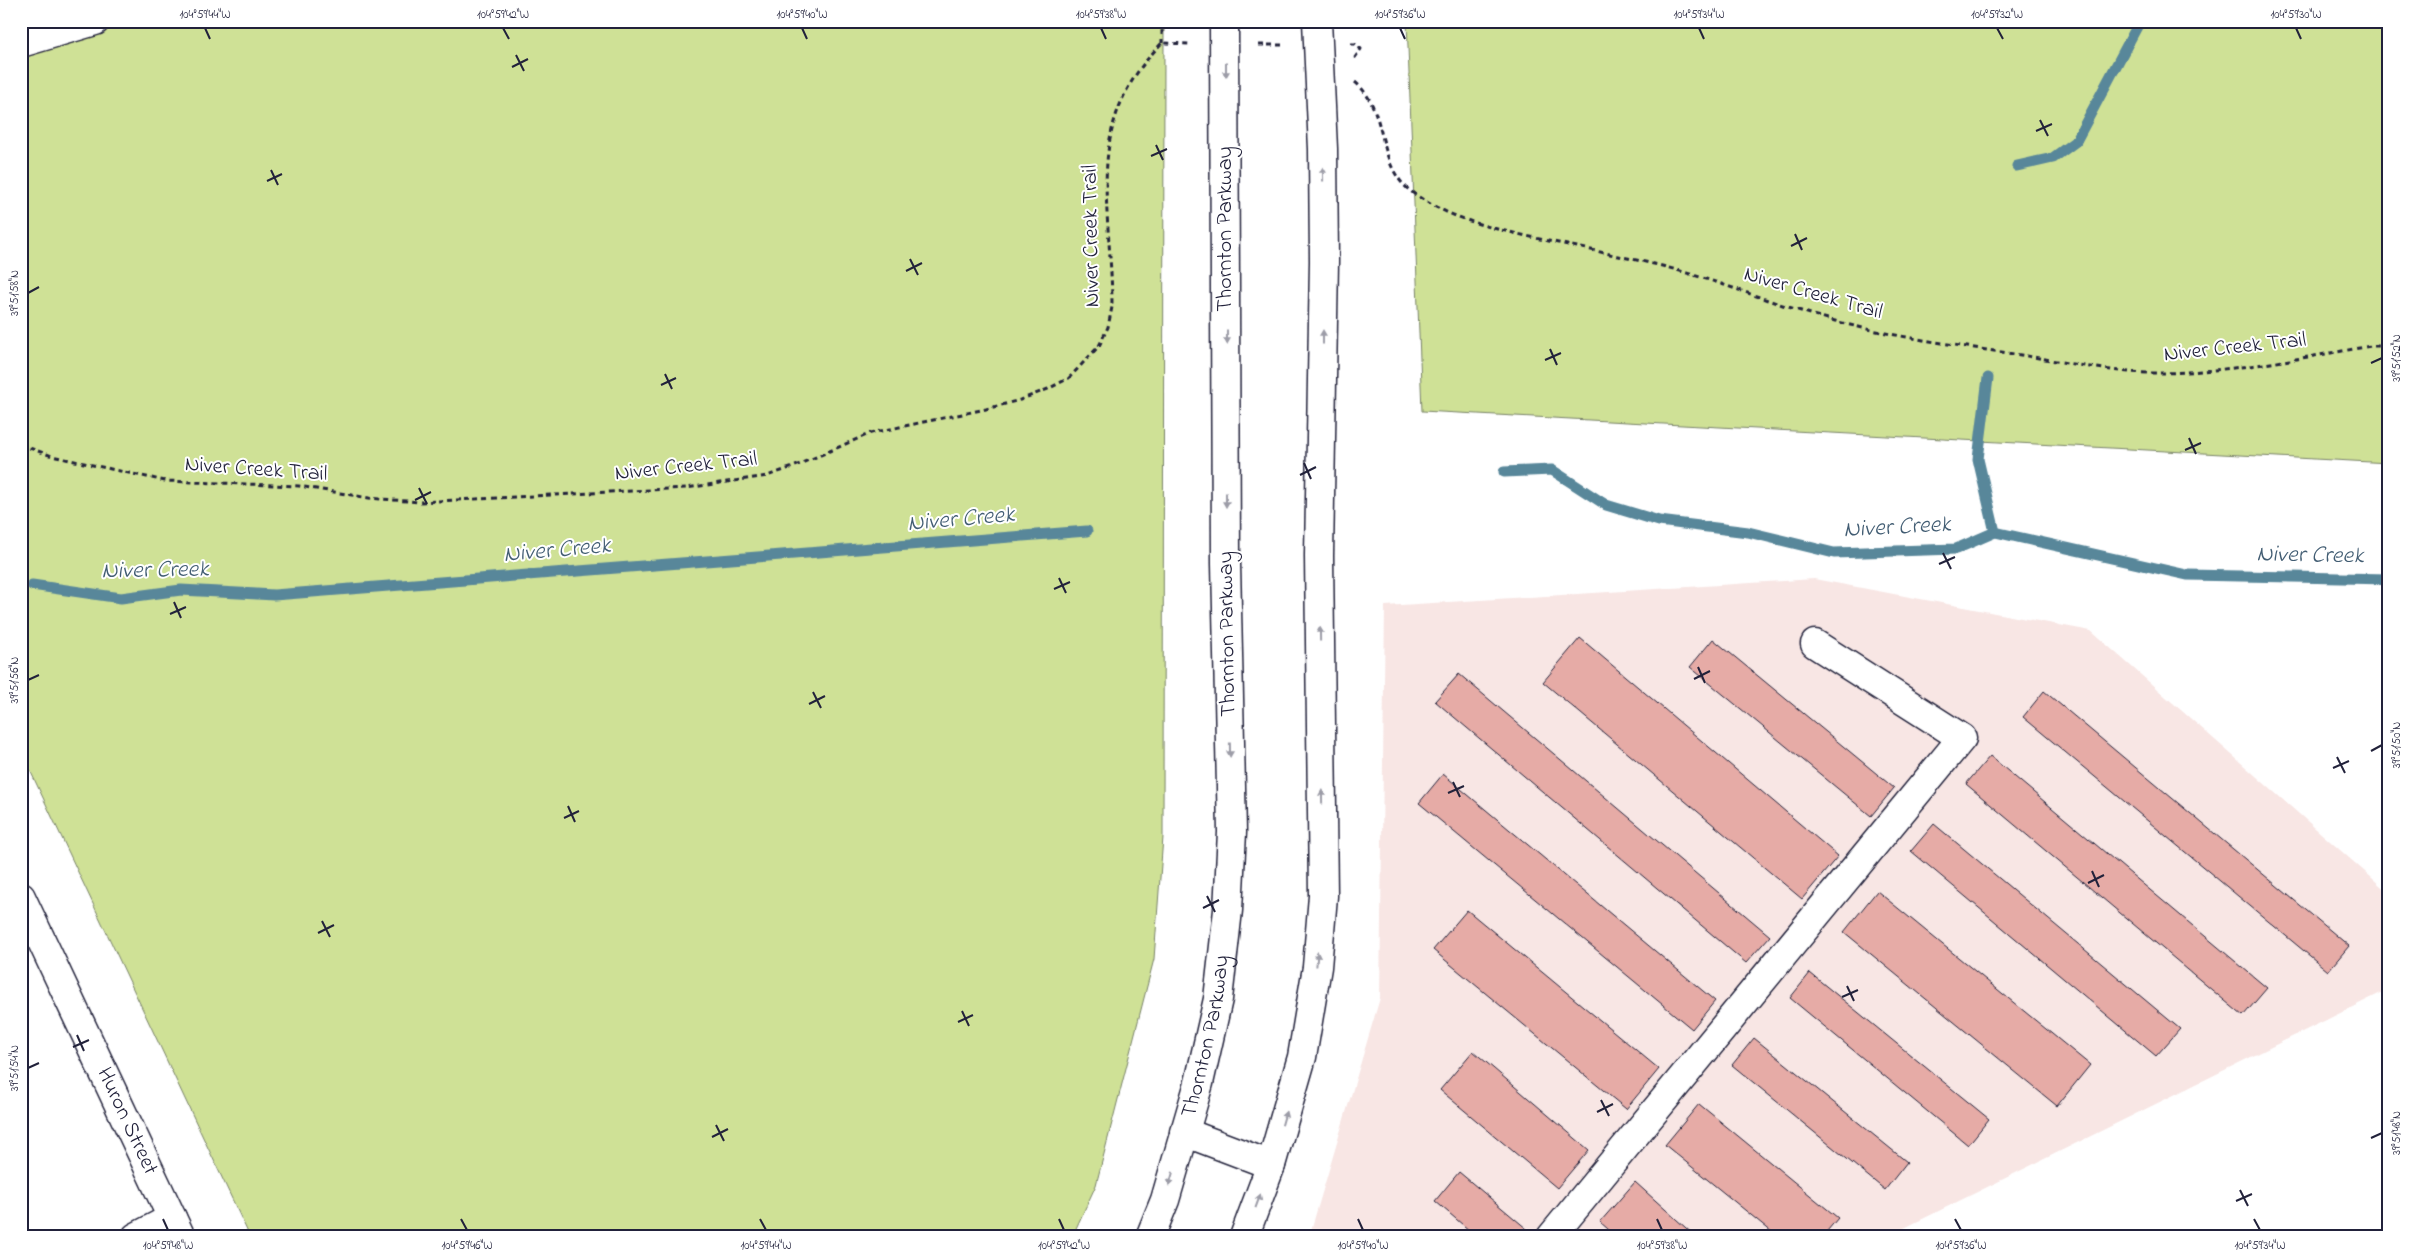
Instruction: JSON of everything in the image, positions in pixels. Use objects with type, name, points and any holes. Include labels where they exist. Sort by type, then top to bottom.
[{"type":"main road","points":[[21,43],[95,21]]},
{"type":"main road","name":"Thornton Parkway","points":[[1150,1237],[1165,1200],[1199,1083],[1218,999],[1228,910],[1232,832],[1226,564],[1224,21]]},
{"type":"main road","points":[[1244,1237],[1271,1165],[1302,1057],[1316,967],[1323,896],[1319,556],[1324,261],[1317,21]]},
{"type":"main road","points":[[1551,1237],[1962,738],[1815,644]]},
{"type":"main road","name":"Huron Street","points":[[21,897],[177,1228]]},
{"type":"main road","points":[[1184,1132],[1271,1165]]},
{"type":"main road","points":[[136,1237],[177,1228]]},
{"type":"path","name":"Niver Creek Trail","points":[[21,445],[52,456],[165,480],[229,485],[299,486],[369,498],[419,502],[687,488],[741,481],[793,467],[871,433],[1020,400],[1069,378],[1099,346],[1108,327],[1112,307],[1111,253],[1106,196],[1109,136],[1116,113],[1128,88],[1143,63],[1162,44],[1162,21]]},
{"type":"path","points":[[1351,66],[1361,49],[1356,44]]},
{"type":"path","name":"Niver Creek Trail","points":[[1350,78],[1363,89],[1374,109],[1388,161],[1396,178],[1434,207],[1466,221],[1662,266],[1835,321],[1924,340],[2104,368],[2158,373],[2233,369],[2371,346],[2389,346]]},
{"type":"shaded area","points":[[1814,579],[2091,631],[2389,893],[2389,989],[1886,1237],[1309,1237],[1380,998],[1385,606]]},
{"type":"green space","points":[[21,21],[1164,21],[1163,837],[1154,959],[1096,1185],[1072,1237],[250,1237],[21,751]]},
{"type":"green space","points":[[1407,21],[2389,21],[2389,463],[1422,411]]},
{"type":"building","points":[[1580,638],[1838,856],[1802,899],[1543,682]]},
{"type":"building","points":[[1713,639],[1894,788],[1871,816],[1690,667]]},
{"type":"building","points":[[1459,674],[1770,936],[1746,963],[1435,701]]},
{"type":"building","points":[[2044,691],[2349,946],[2328,971],[2023,717]]},
{"type":"building","points":[[1990,756],[2267,988],[2243,1016],[1966,784]]},
{"type":"building","points":[[1443,774],[1715,1001],[1692,1029],[1419,803]]},
{"type":"building","points":[[1934,824],[2180,1029],[2156,1056],[1911,851]]},
{"type":"building","points":[[1877,891],[2090,1065],[2057,1106],[1844,932]]},
{"type":"building","points":[[1467,910],[1659,1069],[1626,1109],[1433,950]]},
{"type":"building","points":[[1810,973],[1989,1119],[1968,1145],[1790,998]]},
{"type":"building","points":[[1754,1038],[1907,1162],[1885,1190],[1732,1065]]},
{"type":"building","points":[[1473,1051],[1589,1150],[1557,1188],[1440,1090]]},
{"type":"building","points":[[1699,1104],[1838,1218],[1822,1237],[1778,1237],[1665,1145]]},
{"type":"building","points":[[1459,1172],[1527,1229],[1520,1237],[1477,1237],[1435,1201]]},
{"type":"building","points":[[1635,1182],[1696,1237],[1617,1237],[1600,1222]]},
{"type":"waterway","points":[[2017,166],[2053,158],[2076,141],[2140,21]]},
{"type":"waterway","points":[[1988,378],[1978,459],[1995,532]]},
{"type":"waterway","name":"Niver Creek","points":[[1504,472],[1552,470],[1606,505],[1659,521],[1748,532],[1834,553],[1956,549],[1995,532],[2187,575],[2389,579]]},
{"type":"waterway","name":"Niver Creek","points":[[32,585],[121,598],[181,590],[274,595],[1087,531]]}]
